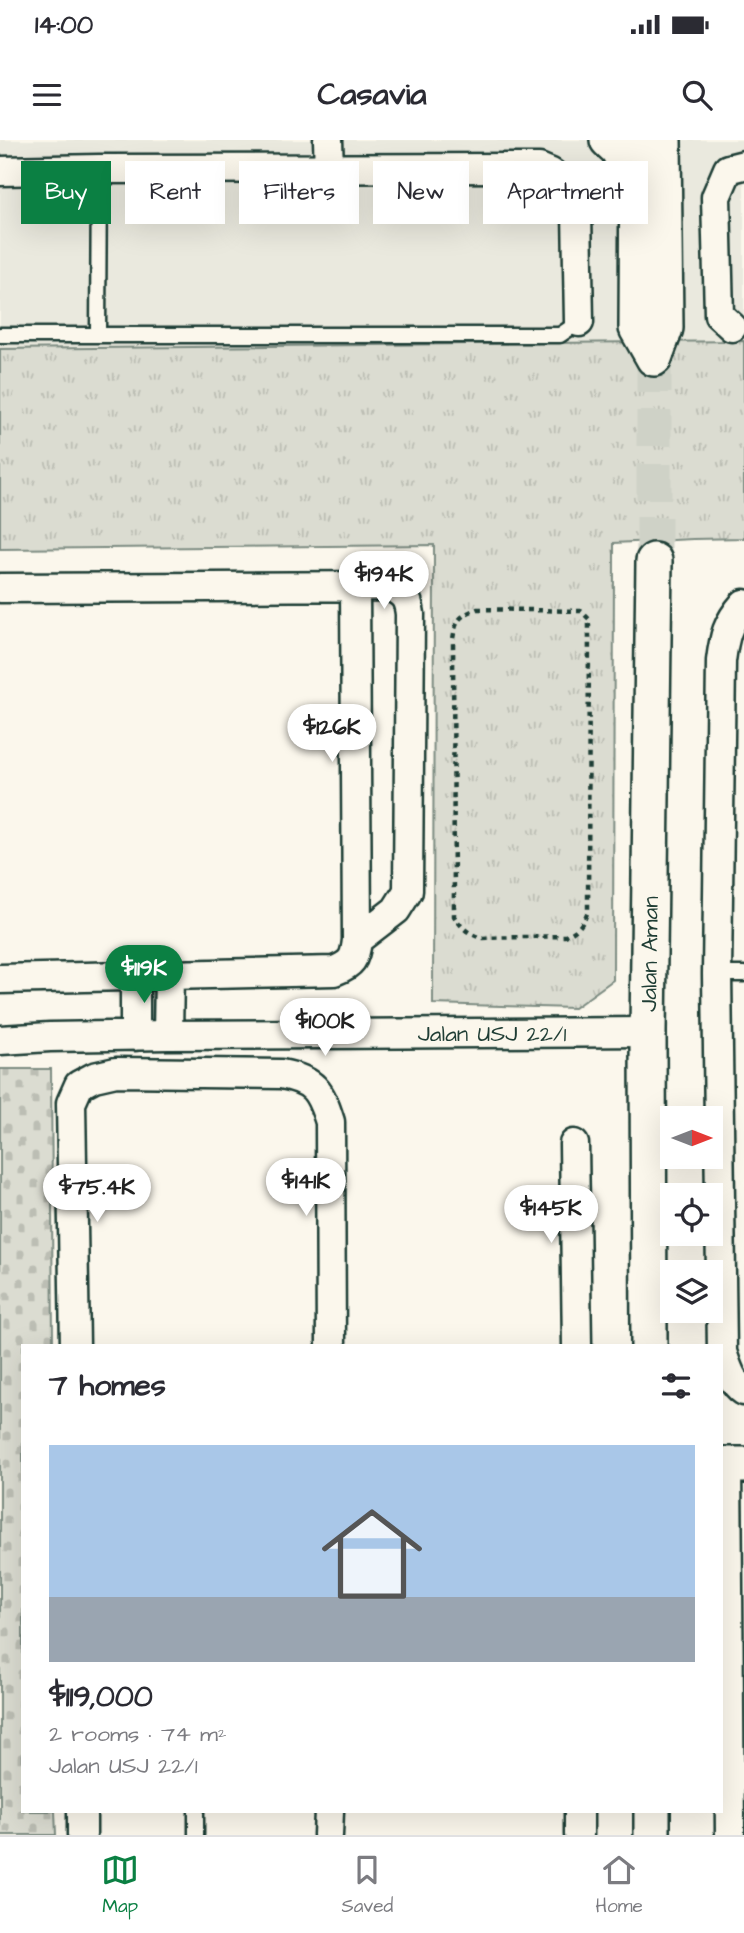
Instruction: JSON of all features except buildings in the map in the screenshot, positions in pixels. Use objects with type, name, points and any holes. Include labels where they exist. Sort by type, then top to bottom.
[{"type":"street","points":[[328,140],[329,161]]},
{"type":"street","points":[[608,140],[619,150],[651,196]]},
{"type":"street","points":[[638,140],[651,196]]},
{"type":"street","points":[[651,196],[663,140]]},
{"type":"street","points":[[651,196],[683,140]]},
{"type":"street","points":[[738,327],[719,315],[716,197],[728,169],[744,165]]},
{"type":"street","points":[[359,169],[539,168],[551,173],[572,195],[577,211],[579,322]]},
{"type":"street","points":[[111,169],[239,169]]},
{"type":"street","points":[[0,171],[21,171]]},
{"type":"street","name":"Jalan Aman","points":[[649,1344],[648,1032],[654,561]]},
{"type":"street","points":[[0,979],[334,971],[351,961],[356,954],[357,940],[355,586]]},
{"type":"street","points":[[0,588],[389,586],[402,592],[409,602],[410,614],[408,891],[396,910],[357,940]]},
{"type":"street","points":[[722,1344],[730,974],[721,661],[724,635],[739,609]]},
{"type":"street","points":[[168,1035],[169,975]]},
{"type":"street","points":[[135,976],[135,1036]]},
{"type":"street","name":"Jalan USJ 22/1","points":[[0,1040],[168,1035],[648,1032]]},
{"type":"street","points":[[75,1344],[71,1103],[79,1085],[94,1077],[116,1072],[281,1074],[300,1078],[312,1086],[324,1101],[330,1122],[331,1344]]},
{"type":"street","points":[[575,1144],[577,1344]]},
{"type":"street","points":[[723,1355],[729,1372],[738,1387],[744,1391]]},
{"type":"street","points":[[730,1835],[731,1465]]},
{"type":"street","points":[[82,1813],[82,1835]]},
{"type":"street","points":[[328,1835],[329,1813]]},
{"type":"street","points":[[579,1813],[579,1835]]},
{"type":"street","points":[[652,1813],[652,1835]]},
{"type":"lane","points":[[98,333],[99,224]]},
{"type":"lane","points":[[0,334],[561,335],[579,322]]},
{"type":"lane","points":[[196,1813],[196,1835]]},
{"type":"path","points":[[477,609],[581,611],[589,619],[588,743],[588,911],[584,922],[575,932],[565,936],[482,938],[469,934],[454,916],[453,639],[454,628],[461,615],[477,609]]},
{"type":"shaded area","points":[[0,140],[744,140],[744,341],[0,349]]},
{"type":"green space","points":[[744,341],[744,538],[614,543],[613,980],[574,1008],[433,1004],[434,545],[0,549],[0,349]]},
{"type":"green space","points":[[0,1069],[51,1069],[53,1344],[21,1344],[21,1813],[55,1813],[56,1835],[0,1835]]},
{"type":"tunnel","points":[[654,358],[654,561]]}]
